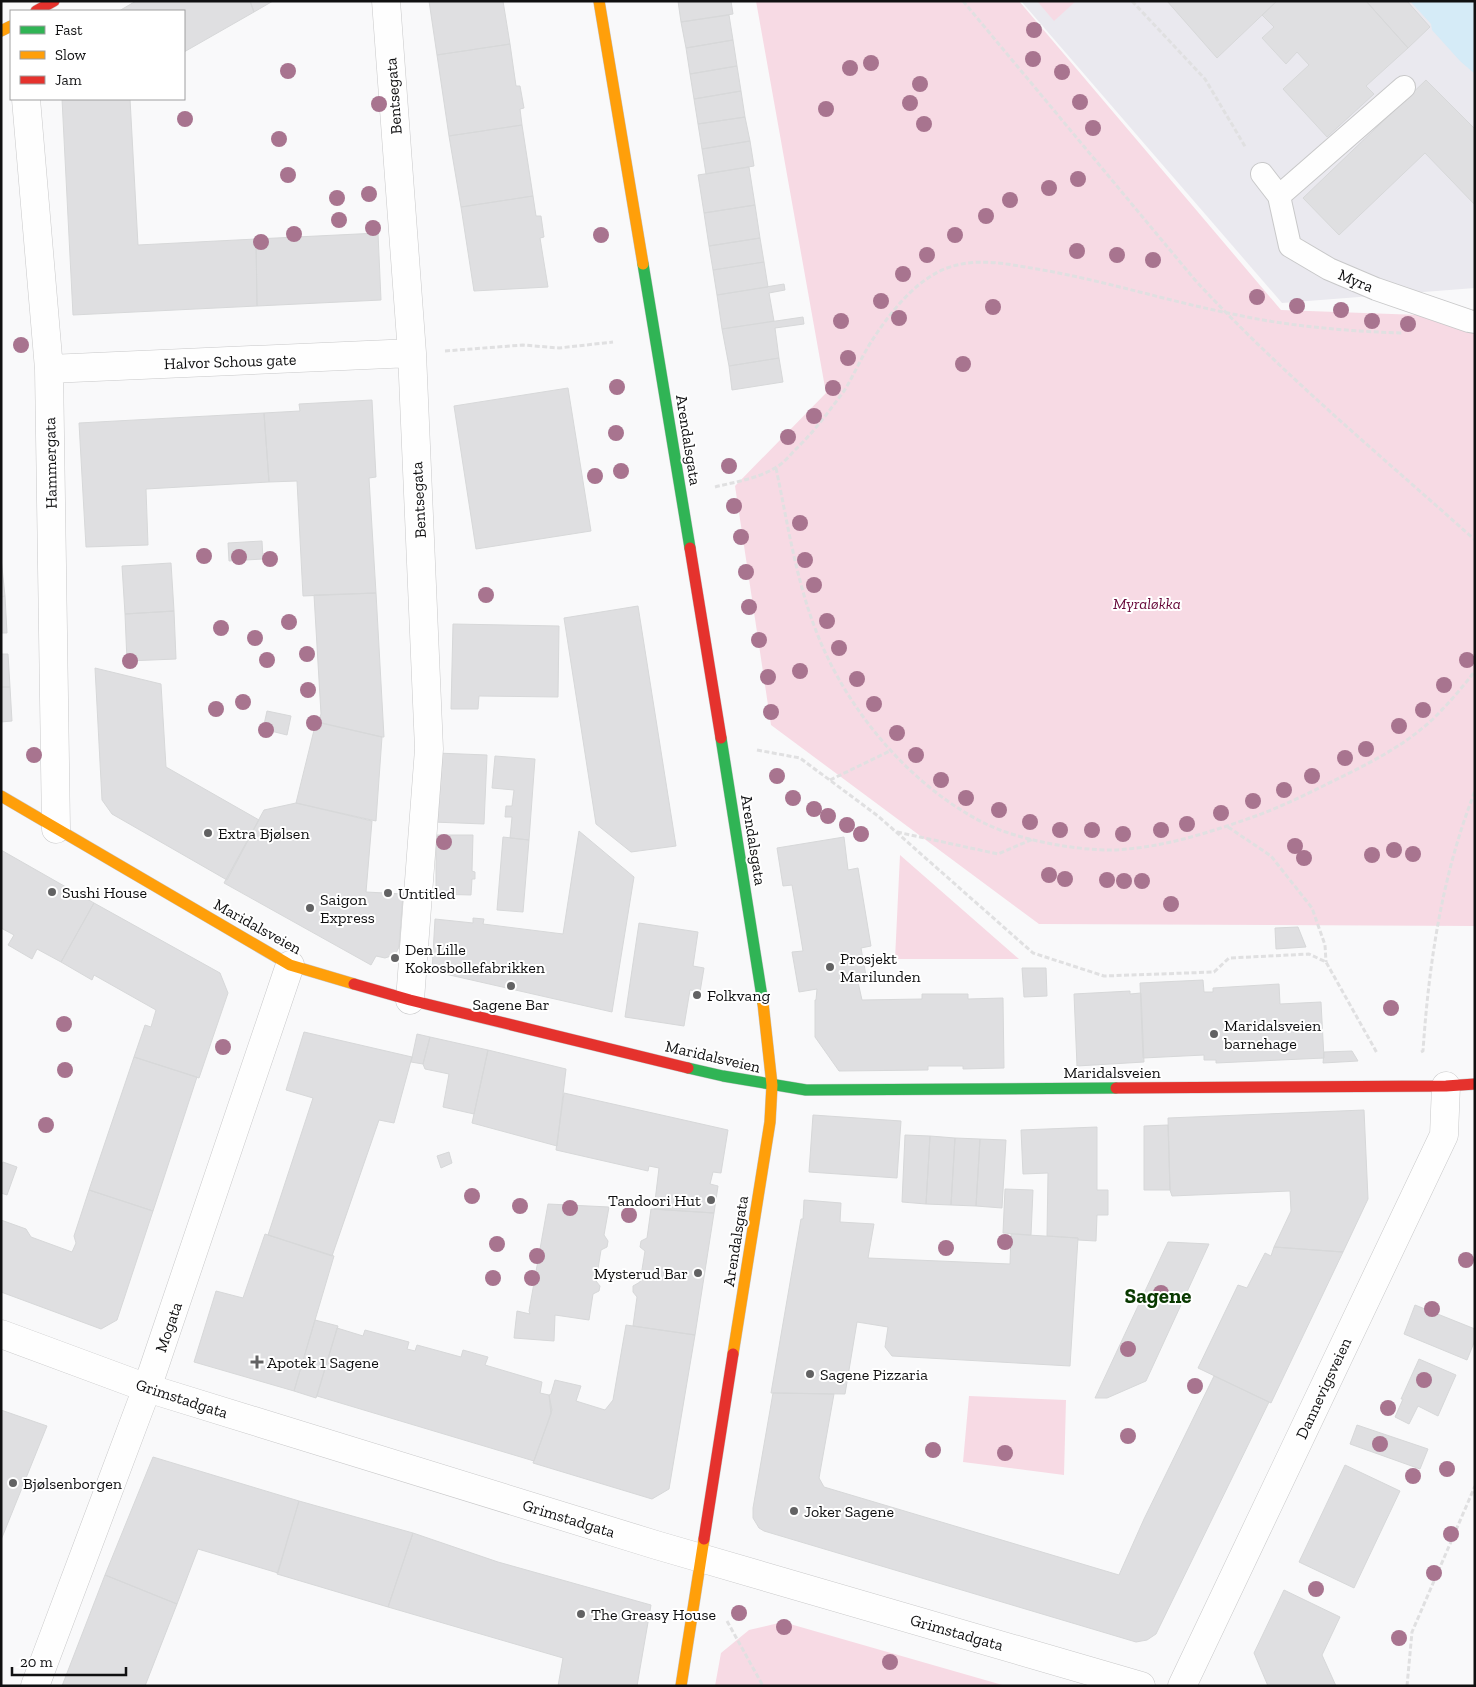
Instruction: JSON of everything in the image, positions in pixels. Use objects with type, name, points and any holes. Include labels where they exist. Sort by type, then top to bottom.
[{"type":"street","points":[[38,10],[54,1]]},
{"type":"street","name":"Bentsegata","points":[[386,1],[412,353],[429,749],[410,1000]]},
{"type":"street","name":"Arendalsgata","points":[[600,1],[716,706],[767,1028],[772,1085],[770,1122],[681,1686]]},
{"type":"street","name":"Hammergata","points":[[26,100],[48,370],[56,829]]},
{"type":"street","name":"Halvor Schous gate","points":[[48,370],[412,353]]},
{"type":"street","name":"Maridalsveien","points":[[1,796],[290,964],[410,1000],[722,1076],[806,1090],[1446,1086],[1475,1084]]},
{"type":"street","name":"Mogata","points":[[35,1686],[147,1388],[290,964]]},
{"type":"street","name":"Dannevigsveien","points":[[1182,1686],[1444,1135],[1446,1086]]},
{"type":"street","name":"Grimstadgata","points":[[1,1334],[147,1388],[702,1558],[1141,1686]]},
{"type":"lane","points":[[1279,196],[1404,87]]},
{"type":"lane","name":"Myra","points":[[1262,174],[1279,196],[1290,246],[1329,269],[1376,288],[1475,322]]},
{"type":"path","points":[[963,1],[1195,280],[1225,313],[1267,354],[1475,540]]},
{"type":"path","points":[[1132,1],[1205,79],[1262,174]]},
{"type":"path","points":[[714,487],[744,480],[776,468],[803,442],[844,390],[871,342],[911,292],[946,268],[965,263],[991,261],[1067,274],[1225,313],[1294,326],[1408,333]]},
{"type":"path","points":[[412,353],[523,345],[559,348],[613,342]]},
{"type":"path","points":[[776,468],[794,558],[825,652],[845,690],[872,730],[925,784],[958,808],[987,824],[1033,839],[1110,850],[1154,845],[1227,826],[1296,799],[1369,764],[1404,742],[1432,720],[1475,671]]},
{"type":"path","points":[[756,750],[800,758],[878,816],[1033,953],[1104,976],[1214,972],[1229,958],[1309,954],[1326,962]]},
{"type":"path","points":[[830,780],[892,750]]},
{"type":"path","points":[[1415,1055],[1422,1052],[1433,949],[1440,905],[1462,823],[1475,791]]},
{"type":"path","points":[[1227,826],[1271,856],[1312,908],[1324,945],[1326,962],[1379,1057]]},
{"type":"path","points":[[896,832],[998,854],[1033,839]]},
{"type":"path","points":[[1407,1686],[1412,1632],[1475,1486]]},
{"type":"path","points":[[725,1617],[763,1686]]},
{"type":"shaded area","points":[[1021,1],[1475,1],[1475,288],[1282,303]]},
{"type":"green space","name":"Myraløkka","points":[[756,1],[1019,1],[1281,310],[1475,317],[1475,926],[1039,924],[771,725],[735,486],[826,393]]},
{"type":"green space","points":[[1037,1],[1076,1],[1054,21]]},
{"type":"green space","points":[[900,855],[1019,959],[895,959]]},
{"type":"green space","points":[[969,1396],[1066,1400],[1064,1475],[963,1462]]},
{"type":"green space","points":[[783,1622],[1006,1686],[715,1686],[721,1653],[749,1630]]},
{"type":"water","points":[[1410,1],[1475,1],[1475,74],[1460,61],[1432,30],[1431,24]]},
{"type":"building","points":[[136,1],[250,1],[254,12],[185,51],[185,10],[121,10]]},
{"type":"building","points":[[250,1],[273,1],[254,12]]},
{"type":"building","points":[[429,1],[503,1],[510,44],[437,55]]},
{"type":"building","points":[[678,1],[731,1],[733,14],[681,22]]},
{"type":"building","points":[[1167,1],[1277,1],[1217,58]]},
{"type":"building","points":[[1277,1],[1366,1],[1408,48],[1366,86],[1374,94],[1327,137],[1283,89],[1309,65],[1297,52],[1286,64],[1262,38],[1274,27],[1262,15]]},
{"type":"building","points":[[1366,1],[1407,1],[1430,27],[1408,48]]},
{"type":"building","points":[[729,15],[733,40],[686,48],[681,22]]},
{"type":"building","points":[[733,40],[737,66],[690,74],[686,48]]},
{"type":"building","points":[[510,44],[516,86],[520,86],[524,108],[520,109],[522,125],[449,136],[437,55]]},
{"type":"building","points":[[737,66],[741,91],[694,99],[690,74]]},
{"type":"building","points":[[1426,80],[1475,129],[1475,205],[1425,153],[1339,235],[1303,198]]},
{"type":"building","points":[[741,91],[745,117],[698,124],[694,99]]},
{"type":"building","points":[[62,100],[130,100],[138,245],[256,239],[257,306],[73,315]]},
{"type":"building","points":[[745,117],[750,141],[702,149],[698,124]]},
{"type":"building","points":[[522,125],[533,196],[461,207],[449,136]]},
{"type":"building","points":[[750,141],[754,166],[706,174],[702,149]]},
{"type":"building","points":[[749,167],[755,205],[704,213],[698,175]]},
{"type":"building","points":[[533,196],[536,216],[541,216],[544,237],[540,238],[548,287],[474,291],[461,207]]},
{"type":"building","points":[[755,205],[760,238],[709,246],[704,213]]},
{"type":"building","points":[[378,233],[381,300],[257,306],[256,239]]},
{"type":"building","points":[[760,238],[764,262],[713,270],[709,246]]},
{"type":"building","points":[[764,262],[768,287],[717,295],[713,270]]},
{"type":"building","points":[[784,284],[785,290],[769,293],[774,321],[722,329],[717,295]]},
{"type":"building","points":[[803,317],[804,324],[775,328],[779,358],[729,366],[722,329]]},
{"type":"building","points":[[779,358],[783,382],[732,390],[729,366]]},
{"type":"building","points":[[568,388],[591,531],[476,549],[454,406]]},
{"type":"building","points":[[372,400],[376,477],[369,478],[376,593],[303,596],[297,481],[269,482],[264,413],[300,411],[299,404]]},
{"type":"building","points":[[264,413],[269,482],[146,489],[148,545],[86,547],[79,423]]},
{"type":"building","points":[[262,541],[263,559],[229,561],[228,543]]},
{"type":"building","points":[[1,558],[5,596],[1,597]]},
{"type":"building","points":[[171,563],[174,611],[125,614],[122,566]]},
{"type":"building","points":[[376,593],[384,737],[318,722],[321,714],[314,595]]},
{"type":"building","points":[[5,596],[7,633],[1,633],[1,597]]},
{"type":"building","points":[[638,606],[676,846],[631,852],[596,824],[564,618]]},
{"type":"building","points":[[174,611],[176,659],[127,661],[125,614]]},
{"type":"building","points":[[453,624],[559,626],[558,697],[479,696],[478,709],[451,709]]},
{"type":"building","points":[[1,654],[8,654],[10,687],[1,687]]},
{"type":"building","points":[[95,668],[161,684],[166,767],[259,820],[227,880],[112,814],[102,800]]},
{"type":"building","points":[[1,687],[10,687],[12,721],[1,722]]},
{"type":"building","points":[[267,711],[291,716],[287,735],[263,729]]},
{"type":"building","points":[[316,722],[382,737],[376,821],[296,803]]},
{"type":"building","points":[[436,753],[487,755],[484,824],[433,822]]},
{"type":"building","points":[[495,756],[535,759],[529,840],[510,838],[512,817],[505,817],[506,806],[512,806],[514,790],[492,788]]},
{"type":"building","points":[[296,803],[372,821],[366,892],[403,894],[399,947],[396,953],[385,958],[376,956],[371,965],[224,883],[264,810]]},
{"type":"building","points":[[579,831],[634,877],[612,1012],[432,971],[435,919],[473,923],[473,918],[484,919],[483,924],[563,934]]},
{"type":"building","points":[[436,835],[473,835],[472,871],[475,872],[475,879],[472,879],[471,895],[436,894]]},
{"type":"building","points":[[503,837],[529,840],[523,912],[497,910]]},
{"type":"building","name":"Prosjekt Marilunden","points":[[844,837],[848,870],[858,868],[871,946],[861,948],[867,981],[858,982],[862,1000],[922,999],[922,994],[968,994],[968,999],[1003,998],[1004,1068],[963,1069],[963,1066],[928,1066],[928,1070],[839,1071],[815,1037],[815,1000],[817,989],[799,992],[792,952],[803,951],[792,885],[783,886],[777,848]]},
{"type":"building","points":[[1,850],[94,903],[61,962],[37,949],[32,959],[8,945],[14,935],[1,928]]},
{"type":"building","points":[[94,903],[220,973],[228,993],[199,1078],[134,1057],[145,1025],[151,1027],[156,1010],[94,975],[92,980],[61,962]]},
{"type":"building","points":[[639,923],[698,932],[693,966],[704,968],[700,992],[690,990],[684,1026],[625,1017]]},
{"type":"building","points":[[1298,927],[1306,947],[1276,949],[1275,928]]},
{"type":"building","points":[[1022,968],[1046,968],[1047,996],[1024,997]]},
{"type":"building","points":[[1203,980],[1204,992],[1213,992],[1213,988],[1279,984],[1280,1004],[1321,1002],[1324,1058],[1216,1063],[1216,1060],[1204,1060],[1204,1055],[1143,1058],[1140,983]]},
{"type":"building","points":[[1130,991],[1130,994],[1141,993],[1144,1062],[1077,1066],[1074,994]]},
{"type":"building","points":[[304,1032],[412,1057],[394,1123],[379,1120],[332,1256],[268,1235],[313,1098],[286,1090]]},
{"type":"building","points":[[417,1034],[430,1037],[423,1064],[411,1062]]},
{"type":"building","points":[[430,1037],[488,1050],[474,1114],[443,1107],[449,1074],[425,1069],[423,1064]]},
{"type":"building","points":[[488,1050],[566,1069],[557,1146],[472,1123]]},
{"type":"building","points":[[1352,1051],[1358,1061],[1323,1063],[1324,1052]]},
{"type":"building","points":[[134,1057],[197,1077],[153,1211],[89,1190]]},
{"type":"building","points":[[564,1093],[728,1130],[721,1173],[713,1172],[710,1184],[718,1186],[714,1213],[654,1209],[659,1168],[649,1166],[648,1171],[556,1150]]},
{"type":"building","points":[[1364,1110],[1368,1199],[1343,1252],[1274,1247],[1291,1211],[1290,1191],[1172,1196],[1170,1190],[1168,1118]]},
{"type":"building","points":[[813,1115],[901,1121],[897,1178],[809,1172]]},
{"type":"building","points":[[1168,1125],[1170,1190],[1144,1190],[1144,1126]]},
{"type":"building","points":[[1097,1127],[1097,1190],[1108,1190],[1108,1215],[1097,1215],[1096,1241],[1047,1236],[1048,1173],[1023,1174],[1021,1130]]},
{"type":"building","points":[[905,1135],[930,1136],[926,1204],[902,1202]]},
{"type":"building","points":[[930,1136],[955,1138],[951,1205],[926,1204]]},
{"type":"building","points":[[955,1138],[980,1139],[976,1206],[951,1205]]},
{"type":"building","points":[[980,1139],[1006,1140],[1002,1208],[976,1206]]},
{"type":"building","points":[[449,1152],[452,1163],[441,1168],[437,1156]]},
{"type":"building","points":[[3,1162],[17,1167],[7,1195],[1,1193],[1,1166]]},
{"type":"building","points":[[1005,1189],[1033,1190],[1031,1235],[1003,1233]]},
{"type":"building","points":[[89,1190],[153,1211],[117,1320],[101,1329],[1,1292],[1,1220],[26,1229],[31,1237],[72,1252],[76,1243],[74,1236]]},
{"type":"building","points":[[804,1200],[841,1203],[840,1222],[874,1224],[868,1258],[1010,1264],[1011,1234],[1078,1238],[1070,1366],[892,1356],[885,1347],[888,1327],[857,1322],[845,1394],[771,1393],[801,1219],[803,1219]]},
{"type":"building","points":[[548,1204],[609,1207],[604,1235],[608,1241],[607,1247],[601,1250],[596,1281],[600,1286],[599,1291],[593,1294],[589,1320],[555,1315],[554,1341],[514,1338],[517,1311],[530,1314]]},
{"type":"building","points":[[651,1209],[714,1213],[695,1335],[633,1326],[637,1297],[633,1292],[633,1286],[640,1282],[645,1251],[640,1247],[641,1241],[647,1238]]},
{"type":"building","points":[[265,1234],[334,1256],[294,1391],[194,1362],[216,1291],[243,1298]]},
{"type":"building","points":[[1168,1242],[1209,1244],[1146,1381],[1107,1398],[1095,1398]]},
{"type":"building","points":[[1274,1247],[1343,1252],[1271,1403],[1198,1368],[1238,1285],[1247,1288],[1265,1253],[1271,1256]]},
{"type":"building","points":[[1415,1305],[1475,1329],[1475,1340],[1467,1360],[1404,1334]]},
{"type":"building","points":[[315,1320],[338,1326],[316,1398],[294,1391]]},
{"type":"building","points":[[626,1325],[695,1335],[669,1489],[652,1499],[533,1463],[551,1414],[549,1395],[555,1380],[581,1386],[576,1401],[605,1410],[613,1400]]},
{"type":"building","points":[[337,1328],[363,1336],[365,1330],[409,1342],[407,1349],[415,1351],[417,1345],[461,1357],[463,1350],[488,1357],[485,1365],[542,1382],[540,1393],[549,1395],[552,1410],[534,1461],[317,1396]]},
{"type":"building","points":[[1419,1359],[1456,1375],[1438,1416],[1418,1406],[1409,1424],[1395,1417]]},
{"type":"building","points":[[1214,1376],[1269,1402],[1156,1634],[1147,1640],[1136,1642],[764,1531],[759,1528],[753,1518],[753,1508],[773,1393],[834,1394],[819,1478],[824,1487],[1119,1575],[1144,1519]]},
{"type":"building","name":"Bjølsenborgen","points":[[1,1410],[47,1426],[1,1540]]},
{"type":"building","points":[[1357,1425],[1428,1449],[1420,1469],[1350,1444]]},
{"type":"building","points":[[153,1457],[299,1501],[278,1573],[198,1549],[177,1604],[105,1575]]},
{"type":"building","points":[[1345,1465],[1400,1491],[1354,1588],[1299,1562]]},
{"type":"building","points":[[299,1501],[413,1533],[388,1607],[277,1574]]},
{"type":"building","points":[[413,1533],[498,1562],[651,1605],[637,1686],[558,1686],[563,1658],[388,1607]]},
{"type":"building","points":[[105,1575],[177,1604],[145,1686],[62,1686]]},
{"type":"building","points":[[1284,1590],[1340,1617],[1322,1655],[1336,1686],[1268,1686],[1254,1653]]},
{"type":"traffic: fast","points":[[643,264],[690,548]]},
{"type":"traffic: fast","points":[[721,738],[763,1003]]},
{"type":"traffic: fast","points":[[688,1068],[806,1090],[1116,1088]]},
{"type":"traffic: slow","points":[[599,1],[643,264]]},
{"type":"traffic: slow","points":[[1,31],[10,26]]},
{"type":"traffic: slow","points":[[1,796],[290,965],[354,984]]},
{"type":"traffic: slow","points":[[733,1354],[770,1122],[772,1085],[763,1003]]},
{"type":"traffic: slow","points":[[681,1686],[704,1539]]},
{"type":"traffic: jam","points":[[38,10],[54,1]]},
{"type":"traffic: jam","points":[[690,548],[721,738]]},
{"type":"traffic: jam","points":[[354,984],[410,1000],[688,1068]]},
{"type":"traffic: jam","points":[[1116,1088],[1446,1086],[1475,1084]]},
{"type":"traffic: jam","points":[[704,1539],[733,1354]]},
{"type":"place","name":"Extra Bjølsen","points":[[208,833]]},
{"type":"place","name":"Sushi House","points":[[52,892]]},
{"type":"place","name":"Untitled","points":[[388,893]]},
{"type":"place","name":"Saigon Express","points":[[310,908]]},
{"type":"place","name":"Den Lille Kokosbollefabrikken","points":[[395,958]]},
{"type":"place","name":"Prosjekt Marilunden","points":[[830,967]]},
{"type":"place","name":"Sagene Bar","points":[[511,986]]},
{"type":"place","name":"Folkvang","points":[[697,995]]},
{"type":"place","name":"Maridalsveien barnehage","points":[[1214,1034]]},
{"type":"place","name":"Tandoori Hut","points":[[711,1200]]},
{"type":"place","name":"Mysterud Bar","points":[[698,1273]]},
{"type":"place","name":"Apotek 1 Sagene","points":[[257,1362]]},
{"type":"place","name":"Sagene Pizzaria","points":[[810,1374]]},
{"type":"place","name":"Bjølsenborgen","points":[[13,1483]]},
{"type":"place","name":"Joker Sagene","points":[[794,1511]]},
{"type":"place","name":"The Greasy House","points":[[581,1614]]},
{"type":"district","name":"Sagene","points":[[1158,1296]]}]
